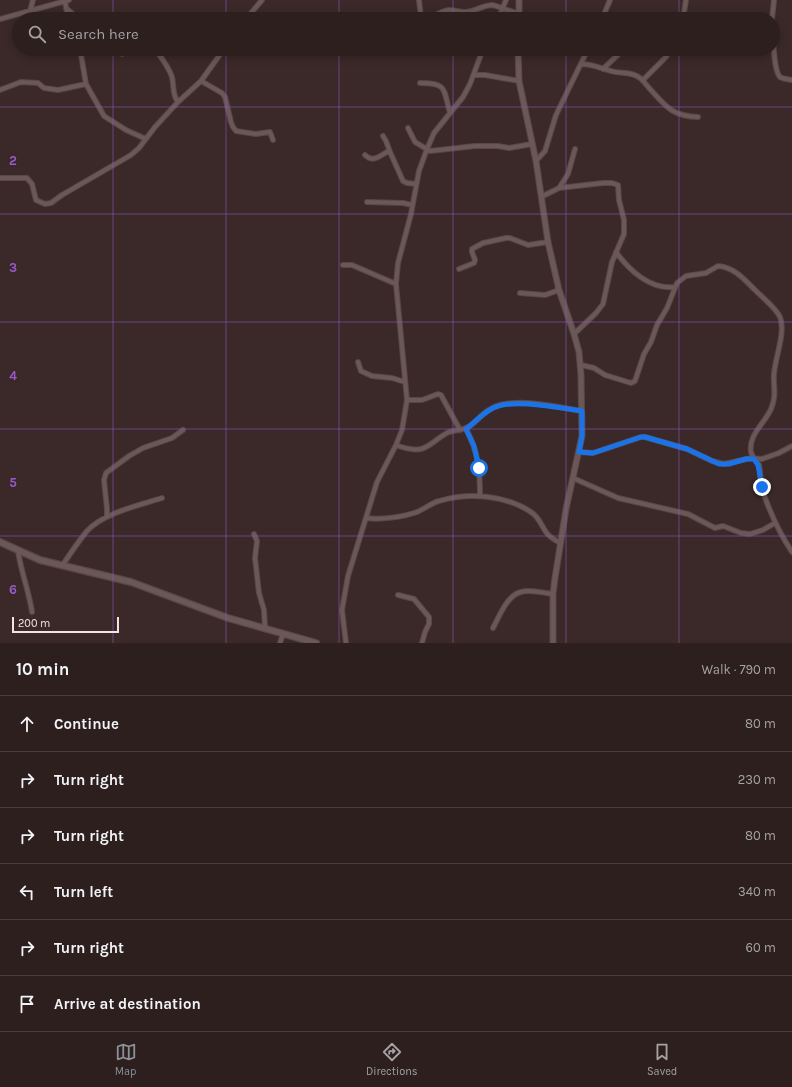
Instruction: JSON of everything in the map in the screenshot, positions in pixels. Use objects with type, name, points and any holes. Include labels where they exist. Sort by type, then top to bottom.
[{"type":"main road","points":[[0,542],[40,560],[131,582],[228,618],[265,627],[283,634],[316,643]]},
{"type":"street","points":[[30,11],[33,0]]},
{"type":"street","points":[[252,12],[262,0]]},
{"type":"street","points":[[419,0],[420,12]]},
{"type":"street","points":[[501,12],[506,0]]},
{"type":"street","points":[[519,0],[519,12]]},
{"type":"street","points":[[605,12],[610,0]]},
{"type":"street","points":[[685,12],[686,0]]},
{"type":"street","points":[[773,12],[774,0]]},
{"type":"street","points":[[26,12],[67,1],[67,12]]},
{"type":"street","points":[[443,12],[447,10],[465,12],[486,5],[493,5],[508,12]]},
{"type":"street","points":[[66,8],[71,12]]},
{"type":"street","points":[[0,19],[12,16]]},
{"type":"street","points":[[81,56],[86,84],[104,116],[126,130],[146,139]]},
{"type":"street","points":[[160,56],[172,76],[175,98],[178,102]]},
{"type":"street","points":[[0,178],[27,178],[32,184],[36,200],[45,204],[51,203],[62,195],[131,155],[139,148],[178,102],[201,81],[219,56]]},
{"type":"street","points":[[346,643],[342,610],[348,576],[377,482],[396,446],[402,430],[407,400],[396,284],[398,263],[416,184],[427,149],[434,133],[463,97],[474,75],[481,56]]},
{"type":"street","points":[[518,56],[519,81],[536,161],[548,242],[559,290],[574,334],[581,365],[582,436],[560,543],[553,594],[554,643]]},
{"type":"street","points":[[536,161],[545,151],[556,115],[585,56]]},
{"type":"street","points":[[603,69],[617,56]]},
{"type":"street","points":[[643,80],[667,56]]},
{"type":"street","points":[[775,56],[778,75],[783,79],[792,80]]},
{"type":"street","points":[[581,64],[592,65],[612,72],[634,74],[643,80],[670,110],[684,117],[698,117]]},
{"type":"street","points":[[474,75],[485,75],[519,81]]},
{"type":"street","points":[[201,81],[222,93],[225,97],[231,122],[236,131],[256,134],[270,132],[273,140]]},
{"type":"street","points":[[0,90],[21,82],[38,83],[44,88],[58,90],[86,84]]},
{"type":"street","points":[[420,83],[432,83],[441,86],[444,90],[450,113]]},
{"type":"street","points":[[408,128],[415,142],[432,151],[474,146],[498,146],[509,148],[532,144]]},
{"type":"street","points":[[383,136],[403,181],[416,184]]},
{"type":"street","points":[[560,188],[568,174],[575,149]]},
{"type":"street","points":[[365,155],[371,160],[390,152]]},
{"type":"street","points":[[541,197],[560,188],[603,183],[618,185],[619,200],[624,215],[624,234],[612,262],[602,304],[596,313],[574,334]]},
{"type":"street","points":[[367,202],[403,203],[412,205]]},
{"type":"street","points":[[459,270],[474,262],[475,260],[472,249],[483,243],[506,238],[510,238],[528,245],[548,242]]},
{"type":"street","points":[[616,252],[637,275],[661,286],[669,288],[675,287]]},
{"type":"street","points":[[612,262],[622,260]]},
{"type":"street","points":[[343,264],[352,265],[396,284]]},
{"type":"street","points":[[581,365],[594,368],[605,375],[631,383],[636,382],[644,354],[657,325],[667,308],[675,287],[681,279],[686,276],[702,274],[718,266],[730,268],[741,276],[780,317],[782,329],[774,374],[775,399],[771,410],[754,435],[751,452],[758,465],[762,487],[775,523],[780,533],[790,546],[792,552]]},
{"type":"street","points":[[669,288],[673,294]]},
{"type":"street","points":[[520,293],[545,295],[559,290]]},
{"type":"street","points":[[358,362],[361,370],[372,376],[392,378],[405,382]]},
{"type":"street","points":[[407,400],[422,400],[441,394],[460,430]]},
{"type":"street","points":[[396,446],[406,448],[426,448],[436,439],[448,432],[466,429],[492,408],[501,405],[541,405],[582,411]]},
{"type":"street","points":[[466,429],[477,456],[480,496]]},
{"type":"street","points":[[107,517],[104,480],[106,473],[129,456],[144,448],[172,438],[183,430]]},
{"type":"street","points":[[579,452],[593,453],[645,437],[687,449],[719,464],[729,464],[746,459],[762,459],[779,453],[792,446]]},
{"type":"street","points":[[573,478],[618,498],[688,514],[715,528],[723,526],[741,533],[750,534],[763,530],[775,523]]},
{"type":"street","points":[[366,518],[380,519],[406,515],[422,510],[438,501],[461,497],[480,496],[510,503],[531,512],[538,519],[546,533],[560,543]]},
{"type":"street","points":[[62,566],[88,530],[97,522],[128,509],[162,498]]},
{"type":"street","points":[[254,534],[257,541],[256,563],[259,593],[264,610],[265,627]]},
{"type":"street","points":[[18,551],[32,612]]},
{"type":"street","points":[[493,628],[512,597],[520,592],[553,594]]},
{"type":"street","points":[[398,595],[414,599],[429,617],[429,624],[422,643]]},
{"type":"street","points":[[280,643],[283,634]]},
{"type":"route","points":[[479,468],[474,446],[466,429],[492,408],[501,405],[541,405],[582,411],[582,436],[579,452],[593,453],[602,451],[641,437],[645,437],[687,449],[719,464],[729,464],[746,459],[754,459],[758,465],[762,487]]}]
